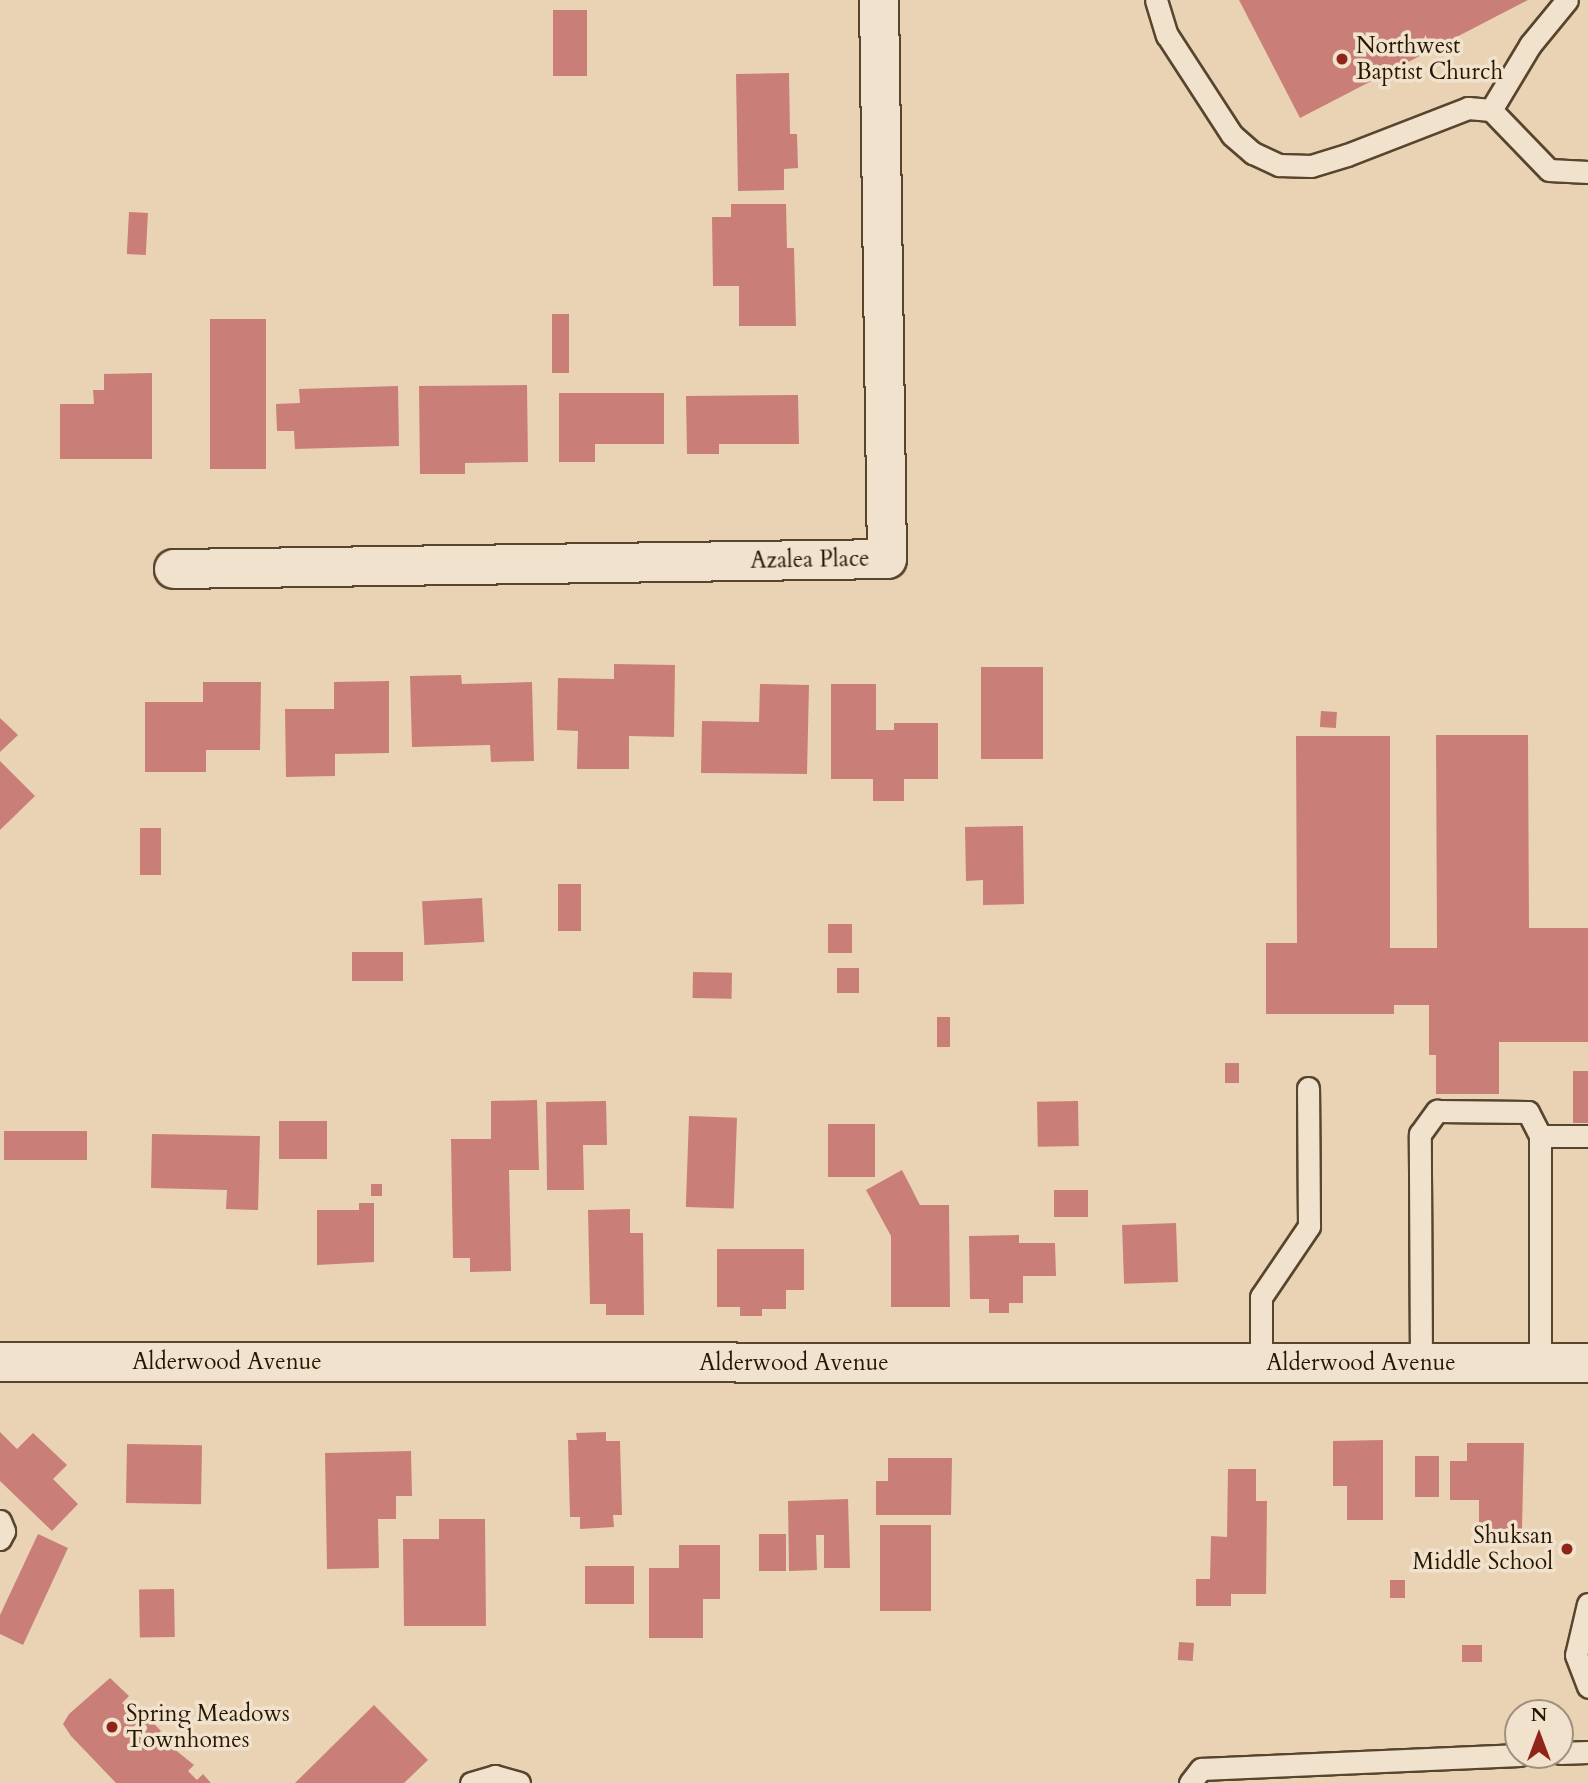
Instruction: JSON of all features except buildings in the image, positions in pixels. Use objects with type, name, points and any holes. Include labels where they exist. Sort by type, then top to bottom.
[{"type":"street","name":"Azalea Place","points":[[174,569],[887,559],[879,0]]},
{"type":"street","name":"Alderwood Avenue","points":[[0,1362],[1588,1363]]},
{"type":"lane","points":[[1156,0],[1167,35],[1232,135],[1253,153],[1279,164],[1311,166],[1468,108],[1491,110],[1549,170],[1588,172]]},
{"type":"lane","points":[[1491,110],[1530,44],[1567,0]]},
{"type":"lane","points":[[1261,1363],[1261,1297],[1309,1226],[1308,1088]]},
{"type":"lane","points":[[1421,1363],[1420,1134],[1437,1111],[1528,1112],[1540,1136],[1540,1363]]},
{"type":"lane","points":[[1540,1136],[1588,1136]]},
{"type":"lane","points":[[0,1521],[4,1531],[0,1539]]},
{"type":"lane","points":[[1588,1604],[1576,1655],[1588,1687]]},
{"type":"lane","points":[[1189,1783],[1201,1769],[1504,1756]]},
{"type":"lane","points":[[471,1783],[495,1776],[519,1783]]},
{"type":"place","name":"Northwest Baptist Church","points":[[1342,59]]},
{"type":"place","name":"Shuksan Middle School","points":[[1567,1549]]},
{"type":"place","name":"Spring Meadows Townhomes","points":[[112,1727]]}]
